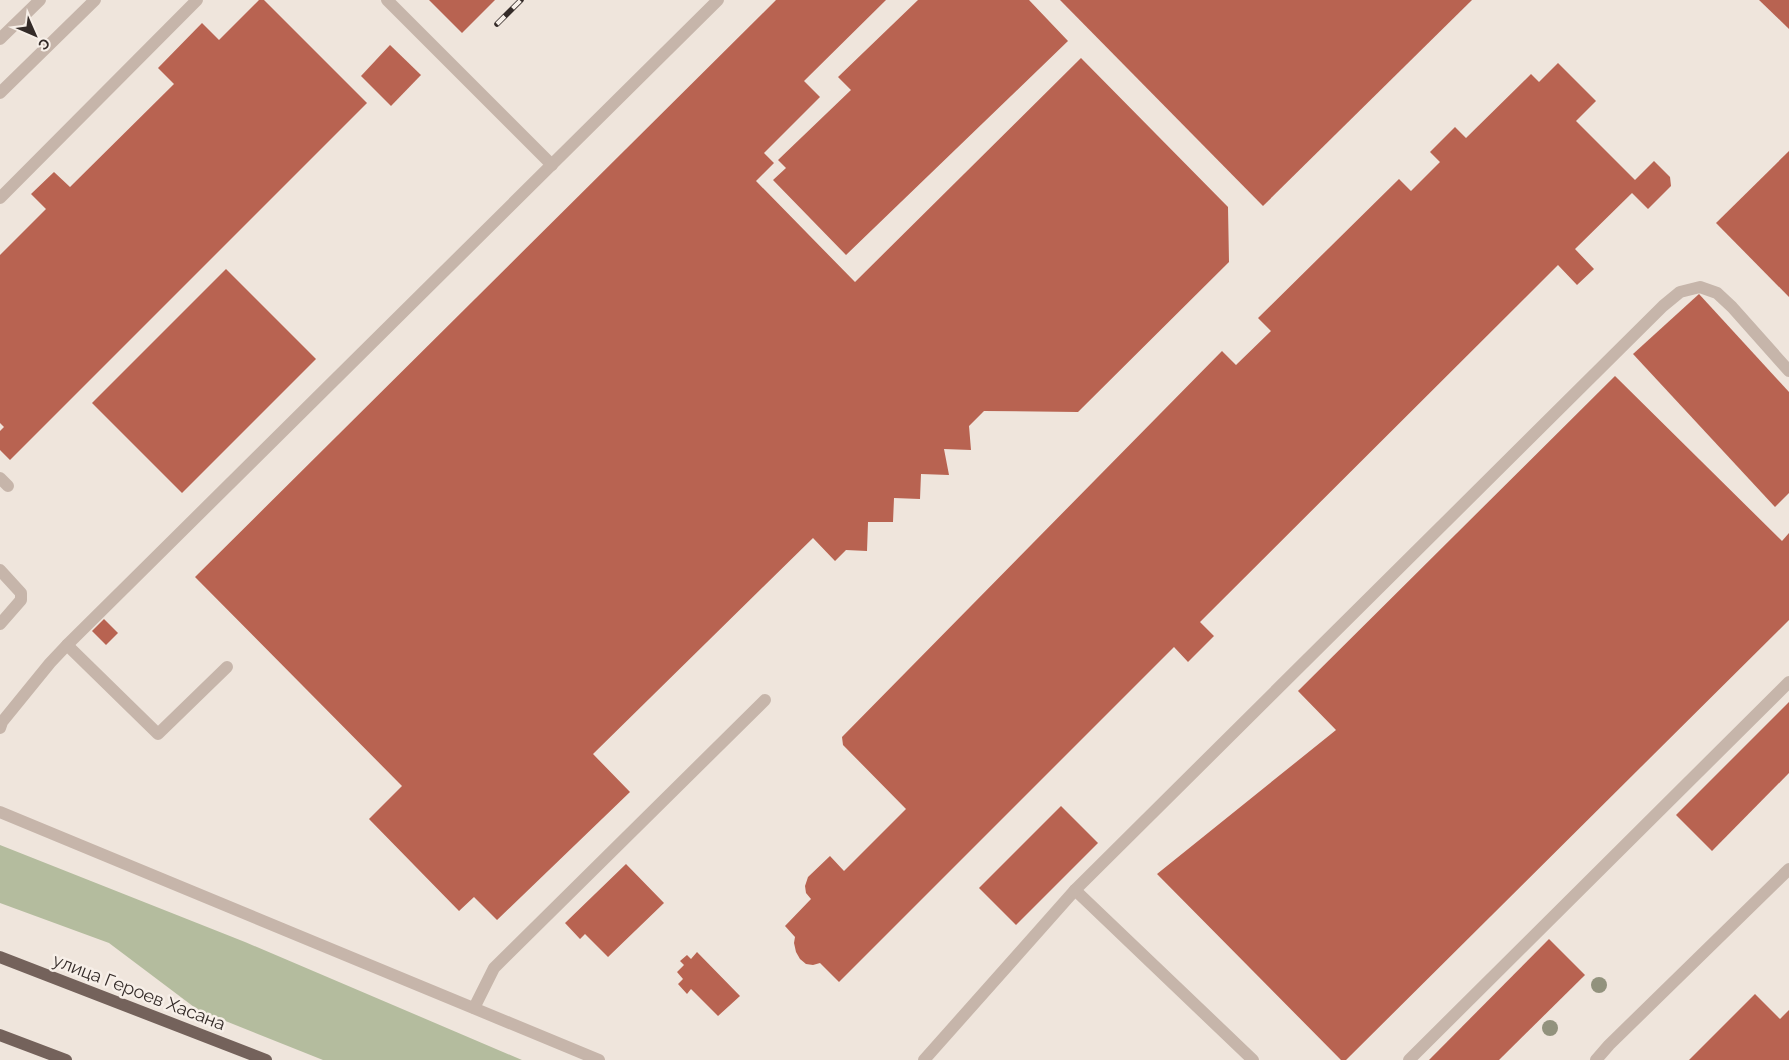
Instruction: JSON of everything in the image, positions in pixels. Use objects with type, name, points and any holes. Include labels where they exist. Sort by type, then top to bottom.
[{"type":"main road","name":"улица Героев Хасана","points":[[0,956],[266,1060]]},
{"type":"main road","points":[[0,1035],[66,1060]]},
{"type":"lane","points":[[0,40],[40,0]]},
{"type":"lane","points":[[0,93],[95,0]]},
{"type":"lane","points":[[0,198],[197,0]]},
{"type":"lane","points":[[387,0],[552,165]]},
{"type":"lane","points":[[0,728],[2,722],[50,663],[718,0]]},
{"type":"lane","points":[[924,1060],[1075,890],[1663,306],[1680,292],[1700,287],[1717,293],[1732,306],[1789,371]]},
{"type":"lane","points":[[0,570],[21,593],[21,600],[0,624]]},
{"type":"lane","points":[[67,646],[158,734],[227,667]]},
{"type":"lane","points":[[1409,1060],[1789,682]]},
{"type":"lane","points":[[474,1008],[494,968],[765,700]]},
{"type":"lane","points":[[0,812],[599,1060]]},
{"type":"lane","points":[[1596,1060],[1623,1031],[1789,869]]},
{"type":"lane","points":[[1075,890],[1253,1060]]},
{"type":"green space","points":[[0,845],[245,942],[522,1060],[323,1060],[198,1010],[109,943],[0,903]]},
{"type":"building","points":[[259,0],[264,0],[367,103],[10,460],[0,450],[0,431],[4,427],[0,423],[0,255],[46,209],[31,194],[54,172],[70,187],[174,84],[158,68],[202,23],[219,40]]},
{"type":"building","points":[[429,0],[495,0],[462,33]]},
{"type":"building","points":[[776,0],[886,0],[804,81],[820,97],[764,153],[774,163],[756,181],[855,282],[1081,58],[1228,207],[1229,262],[1078,412],[984,411],[969,426],[971,450],[944,449],[949,475],[921,474],[920,499],[894,498],[893,522],[868,522],[867,551],[846,550],[835,561],[813,538],[593,754],[630,792],[497,920],[474,897],[459,911],[369,819],[402,786],[195,577]]},
{"type":"building","points":[[918,0],[1029,0],[1068,41],[846,255],[773,180],[786,168],[778,160],[851,90],[838,77]]},
{"type":"building","points":[[1060,0],[1472,0],[1263,206]]},
{"type":"building","points":[[1759,0],[1789,0],[1789,29]]},
{"type":"building","points":[[390,45],[421,75],[391,106],[361,76]]},
{"type":"building","points":[[1558,63],[1596,101],[1576,121],[1635,180],[1654,161],[1670,177],[1671,186],[1648,209],[1632,193],[1575,249],[1594,269],[1577,285],[1558,265],[1200,622],[1214,636],[1188,662],[1174,647],[839,982],[820,963],[806,964],[800,959],[796,952],[795,937],[785,926],[811,899],[806,893],[805,886],[808,877],[830,856],[844,871],[906,809],[843,745],[842,737],[1222,351],[1236,365],[1271,331],[1258,318],[1399,179],[1411,191],[1440,162],[1430,152],[1455,127],[1466,138],[1531,74],[1539,82]]},
{"type":"building","points":[[1789,151],[1789,297],[1716,223]]},
{"type":"building","points":[[226,269],[316,359],[182,493],[92,403]]},
{"type":"building","points":[[1699,294],[1789,392],[1789,493],[1775,507],[1633,354]]},
{"type":"building","points":[[1615,376],[1782,541],[1789,533],[1789,620],[1346,1060],[1341,1060],[1157,874],[1336,730],[1298,691]]},
{"type":"building","points":[[104,619],[118,633],[106,645],[92,631]]},
{"type":"building","points":[[1789,702],[1789,773],[1712,851],[1676,815]]},
{"type":"building","points":[[1061,806],[1098,843],[1016,925],[979,888]]},
{"type":"building","points":[[626,864],[664,903],[608,957],[585,934],[580,939],[565,923]]},
{"type":"building","points":[[1549,939],[1585,975],[1499,1060],[1429,1060]]},
{"type":"building","points":[[697,952],[740,996],[718,1016],[691,989],[687,994],[678,984],[683,979],[677,972],[684,965],[680,961],[687,955],[691,959]]},
{"type":"building","points":[[1755,994],[1780,1019],[1789,1010],[1789,1060],[1689,1060]]},
{"type":"railway","points":[[497,24],[521,0]]}]
